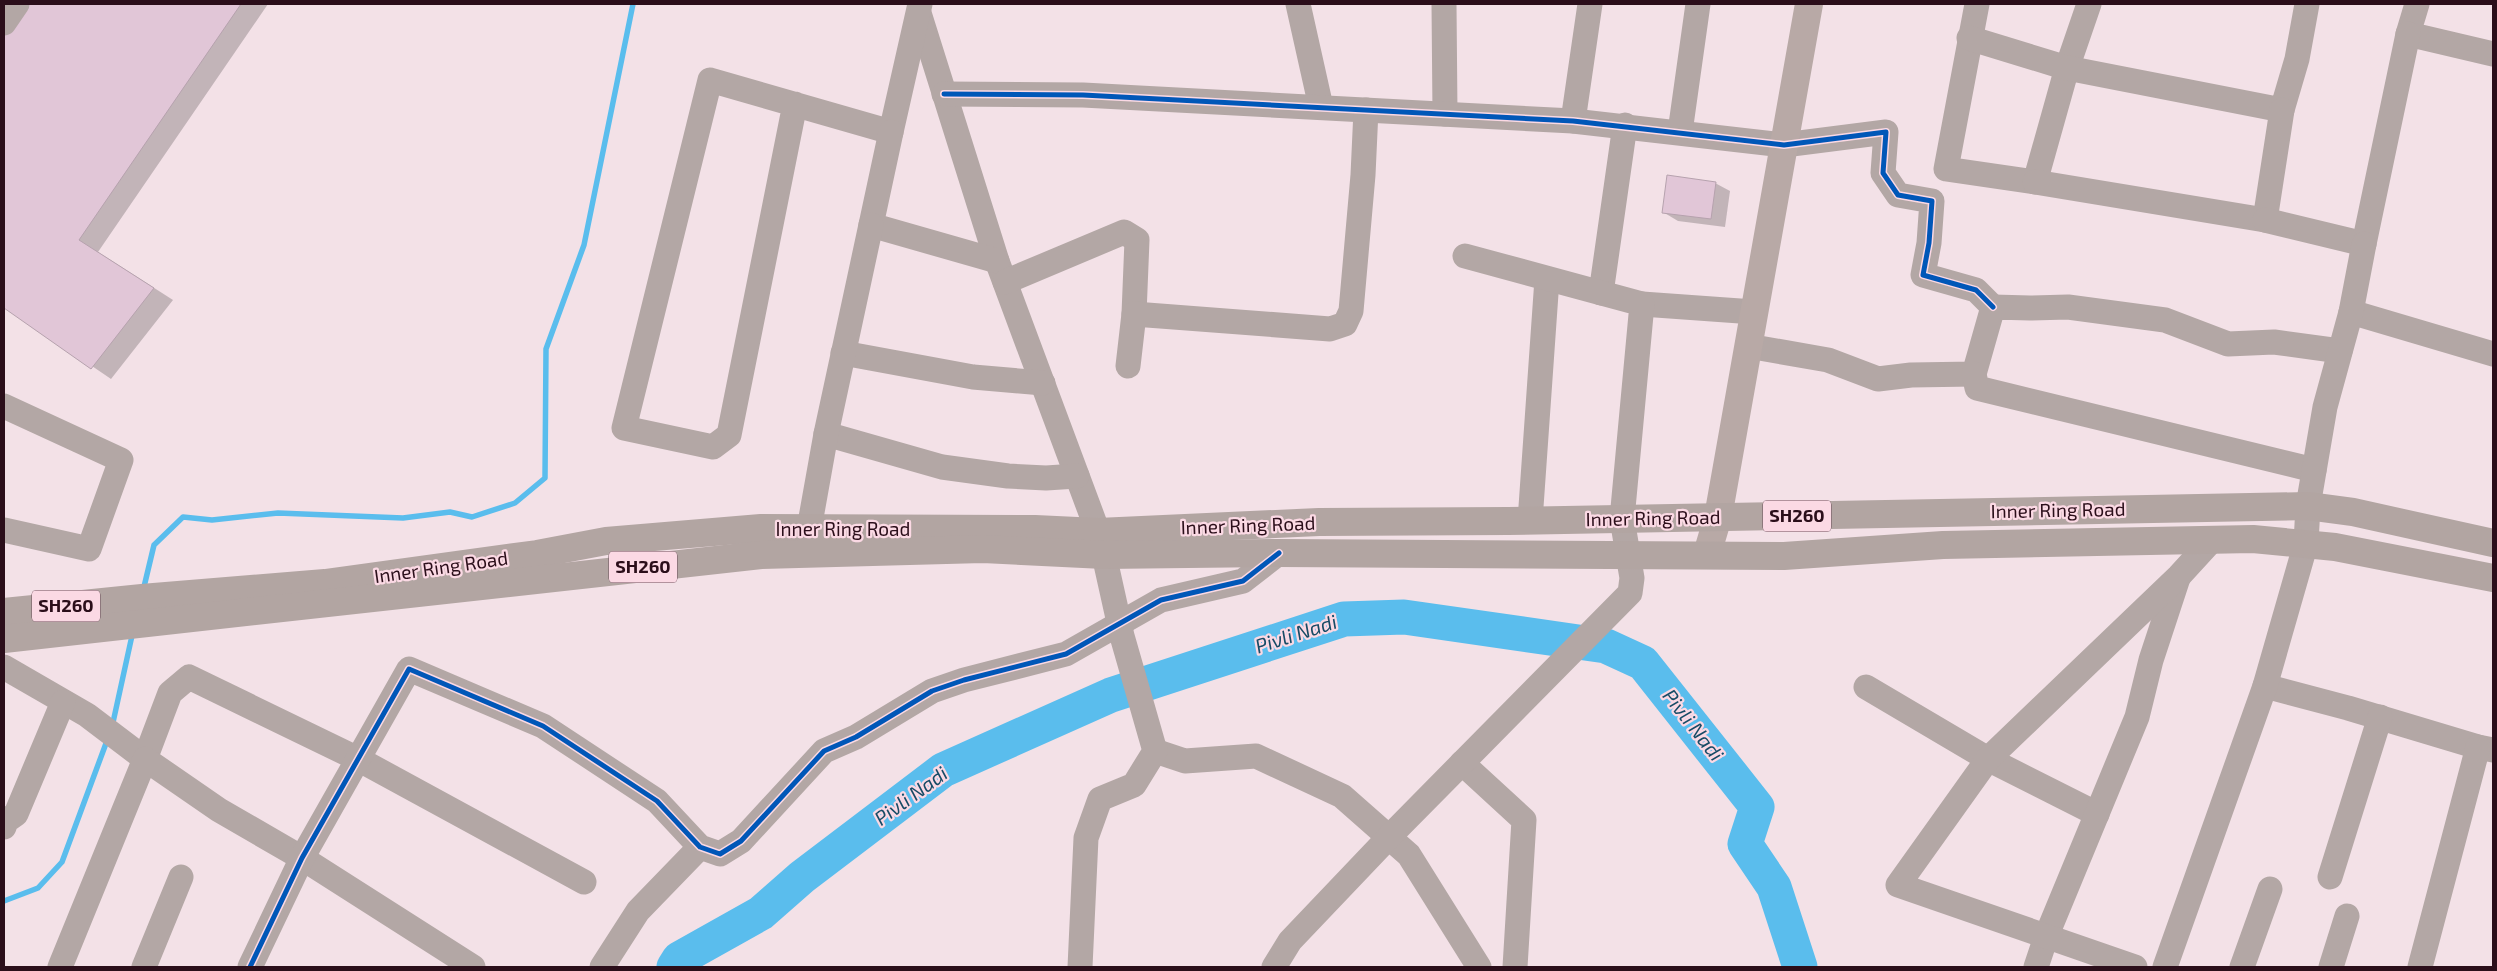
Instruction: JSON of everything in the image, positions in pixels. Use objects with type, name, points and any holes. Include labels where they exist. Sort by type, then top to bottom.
[{"type":"highway","name":"Inner Ring Road","points":[[1101,544],[1319,522],[1622,519],[2308,506],[2353,512],[2493,543]]},
{"type":"highway","name":"Inner Ring Road","points":[[4,612],[135,598],[324,583],[537,554],[606,541],[761,528],[809,541]]},
{"type":"highway","name":"Inner Ring Road","points":[[4,639],[761,555],[809,541],[1025,529],[1101,544],[1279,552],[1784,556],[1943,545],[2253,539],[2306,543],[2493,578]]},
{"type":"main road","points":[[1707,554],[1718,517],[1784,145],[1805,5]]},
{"type":"street","points":[[4,23],[17,4]]},
{"type":"street","points":[[1298,4],[1321,107]]},
{"type":"street","points":[[1444,4],[1445,114]]},
{"type":"street","points":[[1573,121],[1590,4]]},
{"type":"street","points":[[1680,132],[1698,4]]},
{"type":"street","points":[[1977,4],[1946,169],[1932,201],[1923,275],[1976,290],[1993,306],[2030,308],[2068,306],[2165,320],[2228,344],[2274,342],[2340,351]]},
{"type":"street","points":[[2035,182],[2068,68],[2089,4]]},
{"type":"street","points":[[2265,220],[2282,110],[2297,59],[2307,4]]},
{"type":"street","points":[[2165,967],[2265,686],[2306,543],[2308,506],[2325,407],[2351,312],[2408,34],[2417,4]]},
{"type":"street","points":[[919,7],[944,94],[1001,271],[1101,544],[1120,629],[1155,750],[1134,785],[1100,799],[1086,838],[1080,967]]},
{"type":"street","points":[[809,541],[826,434],[919,7]]},
{"type":"street","points":[[2408,34],[2493,54]]},
{"type":"street","points":[[1970,38],[2068,68],[2282,110]]},
{"type":"street","points":[[795,104],[729,435],[714,447],[624,428],[710,80],[795,104],[891,132]]},
{"type":"street","points":[[944,94],[1083,95],[1573,121],[1624,125],[1784,145],[1886,132],[1883,172],[1898,195],[1932,201]]},
{"type":"street","points":[[1134,314],[1330,329],[1345,324],[1351,311],[1364,175],[1366,110]]},
{"type":"street","points":[[1600,293],[1624,125]]},
{"type":"street","points":[[1946,169],[2265,220],[2364,244]]},
{"type":"street","points":[[871,225],[1001,271],[1124,232],[1137,240],[1134,314],[1128,366]]},
{"type":"street","points":[[1465,256],[1642,304],[1754,312]]},
{"type":"street","points":[[1530,520],[1547,279]]},
{"type":"street","points":[[1274,967],[1290,941],[1389,837],[1504,723],[1630,593],[1632,578],[1626,554],[1622,519],[1642,304]]},
{"type":"street","points":[[1993,306],[1974,374],[1977,388],[2314,470]]},
{"type":"street","points":[[2351,312],[2493,354]]},
{"type":"street","points":[[1748,346],[1828,360],[1878,379],[1911,375],[1974,374]]},
{"type":"street","points":[[843,353],[973,377],[1043,383]]},
{"type":"street","points":[[4,406],[122,460],[88,549],[4,530]]},
{"type":"street","points":[[826,434],[942,467],[1008,476],[1046,478],[1077,476]]},
{"type":"street","points":[[2134,967],[1898,885],[1988,760],[2179,576],[2212,540]]},
{"type":"street","points":[[250,967],[302,858],[409,669],[543,726],[658,801],[700,847],[720,854],[741,842],[824,751],[856,737],[932,692],[964,680],[1066,654],[1120,629],[1161,600],[1243,581],[1279,552]]},
{"type":"street","points":[[2036,967],[2046,936],[2137,717],[2151,660],[2179,576]]},
{"type":"street","points":[[4,667],[86,715],[144,759],[219,810],[302,858],[473,967]]},
{"type":"street","points":[[60,967],[170,693],[189,677],[358,759],[584,882]]},
{"type":"street","points":[[1866,686],[1988,760],[2097,814]]},
{"type":"street","points":[[2265,686],[2380,717],[2485,749],[2420,967]]},
{"type":"street","points":[[5,823],[16,814],[63,702]]},
{"type":"street","points":[[2330,877],[2380,717]]},
{"type":"street","points":[[1155,750],[1185,761],[1256,756],[1342,796],[1409,855],[1479,967]]},
{"type":"street","points":[[1462,763],[1524,820],[1515,967]]},
{"type":"street","points":[[602,967],[638,911],[700,847]]},
{"type":"street","points":[[144,967],[181,877]]},
{"type":"street","points":[[2242,967],[2270,888]]},
{"type":"street","points":[[2331,967],[2347,916]]},
{"type":"building","points":[[4,4],[241,4],[79,240],[154,288],[91,369],[4,308]]},
{"type":"building","points":[[1667,175],[1716,182],[1711,219],[1662,213]]},
{"type":"waterway","points":[[143,591],[154,545],[183,517],[212,520],[278,513],[403,518],[450,512],[472,517],[515,503],[545,478],[546,349],[584,245],[633,4]]},
{"type":"waterway","name":"Pivli Nadi","points":[[674,967],[679,959],[761,913],[802,877],[943,770],[1111,695],[1344,619],[1404,617],[1606,646],[1643,663],[1757,807],[1745,844],[1774,887],[1800,967]]},
{"type":"waterway","points":[[112,727],[133,631]]},
{"type":"waterway","points":[[4,901],[38,888],[62,862],[108,738]]},
{"type":"cycle path","points":[[944,94],[1083,95],[1573,121],[1784,145],[1886,132],[1883,173],[1898,195],[1932,201],[1929,243],[1923,275],[1976,290],[1993,307]]},
{"type":"cycle path","points":[[250,967],[302,858],[409,669],[543,726],[657,801],[700,847],[720,854],[741,841],[824,751],[856,737],[932,691],[964,680],[1066,654],[1161,600],[1243,581],[1279,553]]}]
